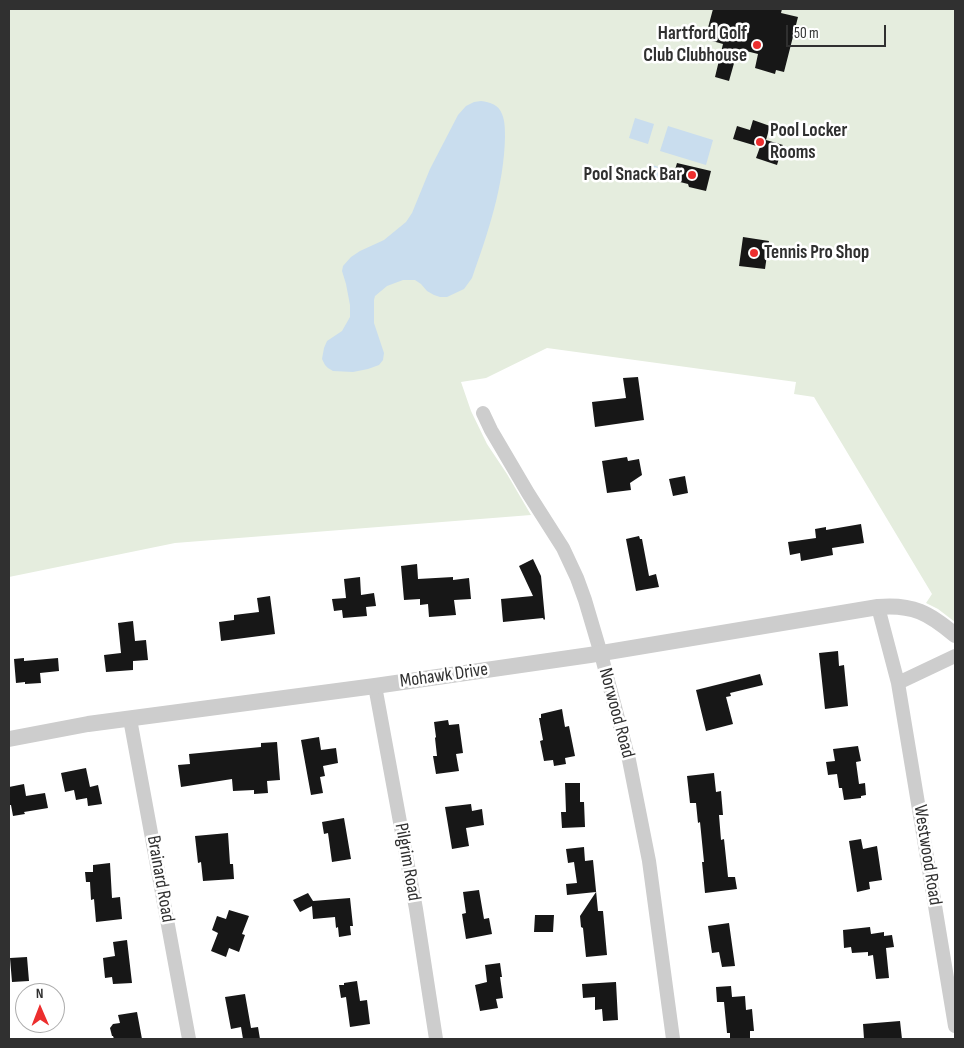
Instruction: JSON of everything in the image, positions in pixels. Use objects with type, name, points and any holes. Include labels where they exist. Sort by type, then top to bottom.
[{"type":"street","name":"Norwood Road","points":[[483,413],[528,493],[554,532],[572,565],[585,600],[629,760],[649,861],[674,1039]]},
{"type":"street","name":"Mohawk Drive","points":[[9,739],[88,724],[601,654],[878,607],[900,606],[917,610],[934,619],[955,635]]},
{"type":"street","name":"Westwood Road","points":[[878,607],[898,683],[955,1026]]},
{"type":"street","points":[[898,683],[955,656]]},
{"type":"street","name":"Pilgrim Road","points":[[374,686],[416,908],[436,1039]]},
{"type":"street","name":"Brainard Road","points":[[130,719],[189,1039]]},
{"type":"green space","points":[[9,9],[955,9],[955,622],[938,609],[926,603],[932,594],[814,397],[794,394],[796,382],[547,348],[486,378],[461,382],[471,411],[487,444],[531,515],[175,543],[9,577]]},
{"type":"water","points":[[481,101],[494,104],[501,111],[505,137],[502,173],[498,191],[489,227],[472,278],[464,289],[447,297],[434,295],[415,280],[403,280],[387,286],[375,296],[374,300],[374,323],[384,353],[383,360],[379,365],[368,369],[353,372],[333,371],[325,365],[322,359],[327,341],[342,331],[350,317],[350,305],[342,271],[343,266],[351,257],[384,240],[406,222],[412,213],[430,169],[458,115],[466,106]]},
{"type":"water","points":[[635,118],[654,124],[648,144],[629,138]]},
{"type":"water","points":[[668,126],[713,140],[706,165],[660,151]]},
{"type":"water","points":[[652,165],[666,169],[662,181],[648,177]]},
{"type":"building","name":"Hartford Golf Club Clubhouse","points":[[713,9],[782,9],[781,13],[798,17],[784,72],[776,70],[775,74],[755,68],[758,54],[738,49],[729,81],[715,77],[723,44],[705,39]]},
{"type":"building","name":"Pool Locker Rooms","points":[[753,120],[770,126],[766,140],[783,145],[777,165],[756,158],[760,147],[733,139],[737,126],[750,130]]},
{"type":"building","name":"Pool Snack Bar","points":[[677,163],[711,171],[706,191],[672,180]]},
{"type":"building","name":"Tennis Pro Shop","points":[[743,237],[769,241],[765,269],[739,266]]},
{"type":"building","points":[[638,377],[644,420],[595,427],[592,402],[626,398],[623,378]]},
{"type":"building","points":[[627,457],[628,461],[639,459],[642,475],[630,483],[631,490],[607,493],[602,461]]},
{"type":"building","points":[[685,476],[688,493],[673,496],[669,479]]},
{"type":"building","points":[[861,524],[864,543],[832,548],[833,555],[801,561],[800,553],[790,555],[788,542],[816,538],[815,529],[826,527],[826,530]]},
{"type":"building","points":[[639,536],[642,539],[649,576],[656,574],[659,587],[636,591],[626,539]]},
{"type":"building","points":[[533,559],[541,576],[545,619],[503,622],[501,599],[533,596],[519,566]]},
{"type":"building","points":[[417,564],[418,579],[453,577],[453,580],[469,578],[471,599],[454,600],[456,615],[429,617],[428,604],[420,605],[420,599],[404,600],[401,566]]},
{"type":"building","points":[[360,577],[361,595],[374,593],[376,606],[366,607],[367,616],[343,618],[342,610],[334,611],[332,599],[346,598],[344,579]]},
{"type":"building","points":[[270,596],[275,634],[221,641],[219,622],[234,620],[234,615],[259,612],[257,598]]},
{"type":"building","points":[[133,621],[135,641],[146,640],[148,660],[133,661],[133,670],[106,672],[104,655],[121,653],[118,623]]},
{"type":"building","points":[[838,651],[839,666],[844,665],[848,706],[825,709],[819,653]]},
{"type":"building","points":[[24,658],[24,661],[58,658],[59,671],[40,673],[41,683],[16,683],[14,659]]},
{"type":"building","points":[[760,674],[763,685],[730,693],[731,696],[726,697],[733,724],[706,731],[696,690]]},
{"type":"building","points":[[562,709],[565,727],[569,726],[575,756],[565,758],[566,764],[554,766],[553,760],[544,761],[540,741],[543,740],[539,718],[541,718],[541,714]]},
{"type":"building","points":[[448,720],[449,725],[459,724],[463,753],[456,754],[459,771],[436,774],[433,756],[437,756],[434,722]]},
{"type":"building","points":[[319,737],[321,750],[336,748],[338,763],[323,766],[325,776],[320,777],[323,793],[311,795],[301,740]]},
{"type":"building","points":[[277,742],[280,780],[267,781],[268,793],[254,794],[254,790],[233,791],[232,779],[181,787],[178,765],[190,764],[189,754],[261,747],[261,743]]},
{"type":"building","points":[[858,746],[861,761],[856,762],[859,784],[865,783],[866,795],[861,796],[861,798],[844,800],[842,788],[839,788],[837,774],[828,775],[826,762],[835,761],[833,749]]},
{"type":"building","points":[[86,768],[90,787],[98,785],[102,804],[88,806],[87,798],[76,800],[74,790],[65,792],[61,773]]},
{"type":"building","points":[[714,773],[716,792],[721,791],[723,815],[719,815],[721,840],[724,839],[728,877],[735,877],[737,889],[705,893],[700,822],[698,823],[696,803],[690,803],[687,776]]},
{"type":"building","points":[[565,783],[580,783],[580,802],[584,802],[585,827],[562,828],[561,812],[566,812]]},
{"type":"building","points":[[24,784],[26,796],[45,793],[48,808],[13,816],[11,805],[9,805],[9,787]]},
{"type":"building","points":[[471,804],[472,811],[482,809],[484,825],[466,828],[469,846],[452,849],[445,807]]},
{"type":"building","points":[[344,818],[351,859],[332,862],[328,833],[324,834],[322,822]]},
{"type":"building","points":[[228,833],[230,864],[233,864],[234,879],[203,881],[201,862],[198,863],[195,836]]},
{"type":"building","points":[[861,839],[863,849],[877,846],[882,880],[869,882],[870,889],[857,892],[849,841]]},
{"type":"building","points":[[584,847],[585,861],[593,860],[598,911],[603,911],[607,955],[586,957],[580,916],[596,892],[567,895],[566,884],[577,883],[574,862],[568,863],[566,849]]},
{"type":"building","points":[[110,863],[112,898],[120,897],[122,919],[96,922],[94,899],[91,900],[90,882],[86,882],[85,872],[93,872],[93,865]]},
{"type":"building","points":[[479,890],[484,919],[489,918],[492,934],[466,939],[462,914],[466,913],[463,892]]},
{"type":"building","points":[[308,893],[313,901],[350,898],[353,926],[350,926],[351,935],[339,937],[335,917],[313,919],[312,906],[300,912],[293,900]]},
{"type":"building","points":[[229,910],[249,916],[242,934],[245,935],[239,952],[229,948],[226,957],[211,951],[218,933],[212,930],[217,916],[226,919]]},
{"type":"building","points":[[535,915],[554,915],[553,932],[534,932]]},
{"type":"building","points":[[729,923],[735,966],[722,967],[719,952],[712,953],[708,926]]},
{"type":"building","points":[[870,927],[871,934],[884,932],[884,936],[892,935],[894,947],[886,948],[889,978],[876,979],[873,955],[868,956],[868,952],[852,953],[851,947],[844,948],[843,930]]},
{"type":"building","points":[[127,940],[132,983],[113,984],[112,977],[105,978],[103,958],[115,956],[113,942]]},
{"type":"building","points":[[27,957],[29,981],[12,982],[10,958]]},
{"type":"building","points":[[500,963],[503,998],[496,999],[498,1008],[480,1011],[475,985],[487,982],[485,965]]},
{"type":"building","points":[[357,981],[360,1001],[367,1000],[370,1024],[350,1027],[346,997],[341,998],[339,985]]},
{"type":"building","points":[[616,982],[618,1020],[603,1021],[602,1009],[595,1010],[595,997],[583,998],[582,984]]},
{"type":"building","points":[[731,986],[732,997],[745,996],[746,1010],[752,1009],[754,1031],[750,1031],[750,1039],[730,1039],[730,1033],[727,1033],[724,1002],[717,1002],[716,987]]},
{"type":"building","points":[[245,994],[251,1028],[258,1027],[260,1039],[243,1039],[241,1027],[231,1029],[225,997]]},
{"type":"building","points":[[137,1012],[142,1039],[114,1039],[110,1028],[113,1024],[120,1023],[118,1015]]},
{"type":"building","points":[[900,1021],[902,1039],[864,1039],[863,1024]]},
{"type":"place","name":"Hartford Golf Club Clubhouse","points":[[757,45]]},
{"type":"place","name":"Pool Locker Rooms","points":[[760,142]]},
{"type":"place","name":"Pool Snack Bar","points":[[692,175]]},
{"type":"place","name":"Tennis Pro Shop","points":[[754,253]]}]
